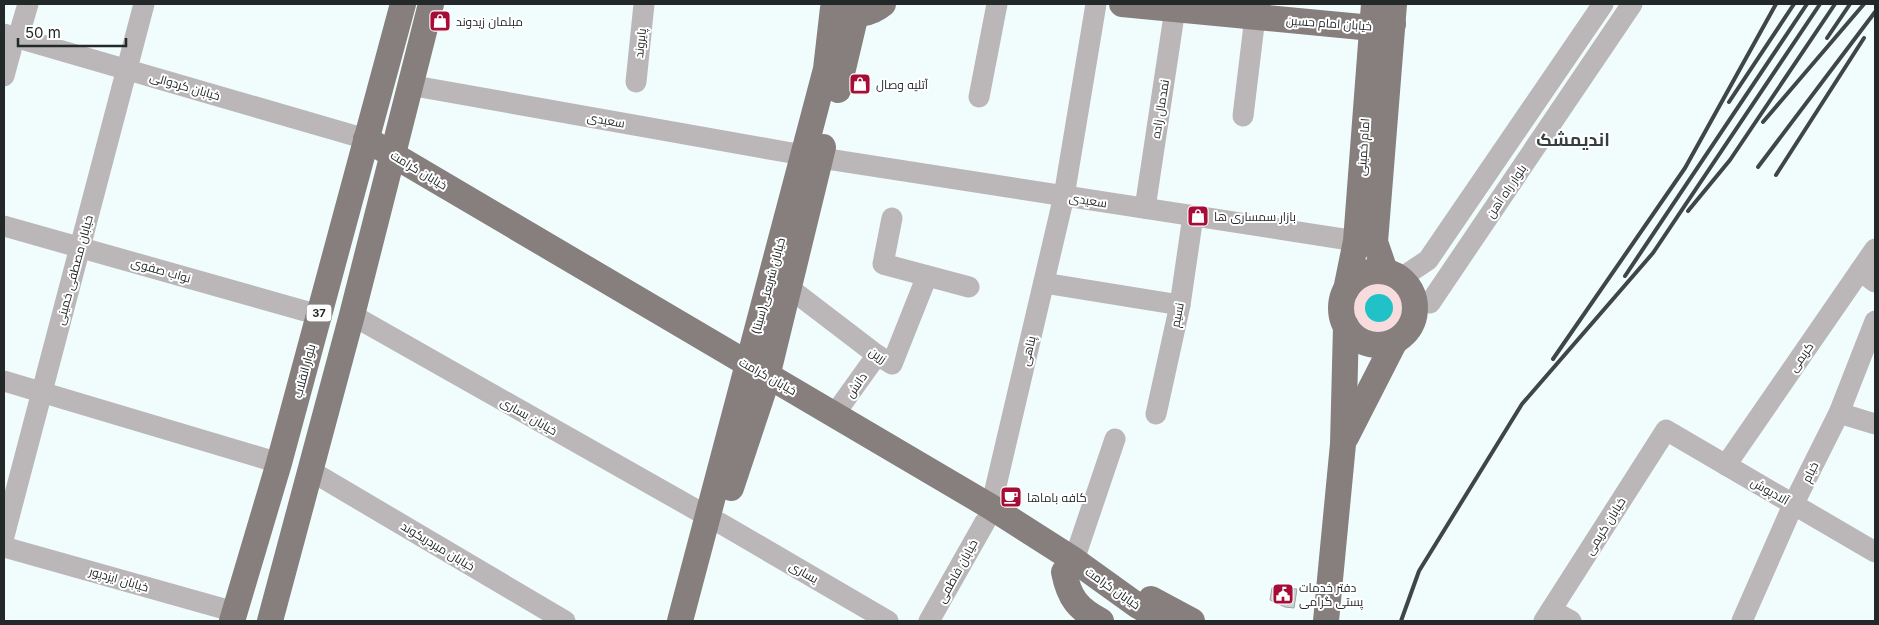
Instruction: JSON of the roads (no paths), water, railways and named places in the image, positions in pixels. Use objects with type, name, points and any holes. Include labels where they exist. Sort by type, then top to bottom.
[{"type":"main road","name":"بلوار انقلاب","points":[[233,617],[279,463],[403,4]]},
{"type":"main road","name":"37","points":[[270,621],[352,315],[431,4]]},
{"type":"main road","points":[[839,9],[868,12],[883,4]]},
{"type":"main road","name":"خیابان امام حسین","points":[[1122,4],[1176,9],[1381,15]]},
{"type":"main road","name":"خیابان شریعتی(سینا)","points":[[755,376],[788,288],[826,68],[839,9]]},
{"type":"main road","name":"امام خمینی","points":[[1346,290],[1356,241],[1381,15]]},
{"type":"main road","name":"امام خمینی","points":[[1381,15],[1374,242],[1393,275]]},
{"type":"main road","name":"خیابان کرامت","points":[[364,145],[988,514]]},
{"type":"main road","name":"خیابان شریعتی(سینا)","points":[[680,621],[713,520],[755,376],[812,157]]},
{"type":"main road","points":[[1326,621],[1343,444],[1346,326],[1342,313],[1342,301],[1346,290],[1354,280],[1368,272],[1393,275],[1411,290],[1416,304],[1412,320],[1406,333],[1395,341],[1381,345],[1368,343],[1355,337],[1346,326]]},
{"type":"main road","points":[[1343,444],[1395,341]]},
{"type":"main road","name":"خیابان کرامت","points":[[755,376],[834,415],[1069,566],[1165,621]]},
{"type":"main road","name":"خیابان شریعتی(سینا)","points":[[695,621],[713,520]]},
{"type":"main road","name":"خیابان کرامت","points":[[1069,566],[1098,598],[1134,621]]},
{"type":"main road","points":[[1086,618],[1067,587],[1069,566],[1108,575],[1192,621]]},
{"type":"street","points":[[4,76],[9,42],[28,4]]},
{"type":"street","name":"خیابان مصطفی خمینی","points":[[4,536],[144,4]]},
{"type":"street","name":"پایروند","points":[[636,82],[644,4]]},
{"type":"street","points":[[979,97],[997,4]]},
{"type":"street","name":"پناهی","points":[[988,514],[1064,196],[1096,4]]},
{"type":"street","name":"بلوار راه آهن","points":[[1393,275],[1428,260],[1603,4]]},
{"type":"street","name":"بلوار راه آهن","points":[[1430,303],[1632,4]]},
{"type":"street","name":"نمدمال زاده","points":[[1145,208],[1176,9]]},
{"type":"street","points":[[1242,116],[1250,10]]},
{"type":"street","name":"خیابان کردوالی","points":[[9,42],[364,145]]},
{"type":"street","name":"سعیدی","points":[[409,85],[812,157],[1356,241]]},
{"type":"street","points":[[1544,90],[1565,103]]},
{"type":"street","name":"نسیم","points":[[1156,414],[1180,305],[1193,216]]},
{"type":"street","points":[[892,218],[883,264],[969,287]]},
{"type":"street","name":"نواب صفوی","points":[[4,226],[319,315]]},
{"type":"street","name":"کریمی","points":[[1726,465],[1868,276],[1875,249]]},
{"type":"street","name":"زرین","points":[[788,288],[877,355],[892,364],[927,276]]},
{"type":"street","points":[[1044,282],[1180,305]]},
{"type":"street","name":"خیابان یساری","points":[[352,315],[713,520]]},
{"type":"street","name":"خیام","points":[[1742,621],[1794,505],[1839,412],[1875,322]]},
{"type":"street","name":"دانش","points":[[834,415],[877,355]]},
{"type":"street","points":[[4,381],[279,463]]},
{"type":"street","points":[[1839,412],[1875,424]]},
{"type":"street","name":"آلادپوش","points":[[1666,430],[1875,552]]},
{"type":"street","name":"خیابان کریمی","points":[[1548,616],[1666,430]]},
{"type":"street","points":[[1069,566],[1115,439]]},
{"type":"street","name":"خیابان میردریکوند","points":[[311,470],[565,621]]},
{"type":"street","name":"خیابان فاطمی","points":[[929,621],[988,514]]},
{"type":"street","name":"یساری","points":[[713,520],[888,621]]},
{"type":"street","name":"خیابان ایزدپور","points":[[4,547],[233,617]]},
{"type":"street","points":[[1548,616],[1571,621]]},
{"type":"water","points":[[1379,294],[1389,298],[1393,308],[1389,318],[1379,322],[1369,318],[1365,308],[1369,298]]},
{"type":"railway","points":[[1553,359],[1685,168],[1776,4]]},
{"type":"railway","points":[[1729,102],[1794,4]]},
{"type":"railway","points":[[1625,276],[1807,4]]},
{"type":"railway","points":[[1401,621],[1419,571],[1522,404],[1653,253],[1820,4]]},
{"type":"railway","points":[[1688,211],[1730,160],[1835,4]]},
{"type":"railway","points":[[1827,38],[1850,4]]},
{"type":"railway","points":[[1763,122],[1864,4]]},
{"type":"railway","points":[[1758,167],[1875,12]]},
{"type":"railway","points":[[1776,175],[1864,38]]},
{"type":"place","name":"مبلمان زیدوند","points":[[440,21]]},
{"type":"place","name":"آتلیه وصال","points":[[860,84]]},
{"type":"place","name":"بازار سمساری ها","points":[[1198,216]]},
{"type":"place","name":"کافه باماها","points":[[1011,497]]},
{"type":"place","name":"دفتر خدمات پستی گرامی","points":[[1283,594]]},
{"type":"district","name":"اندیمشک","points":[[1573,139]]}]
